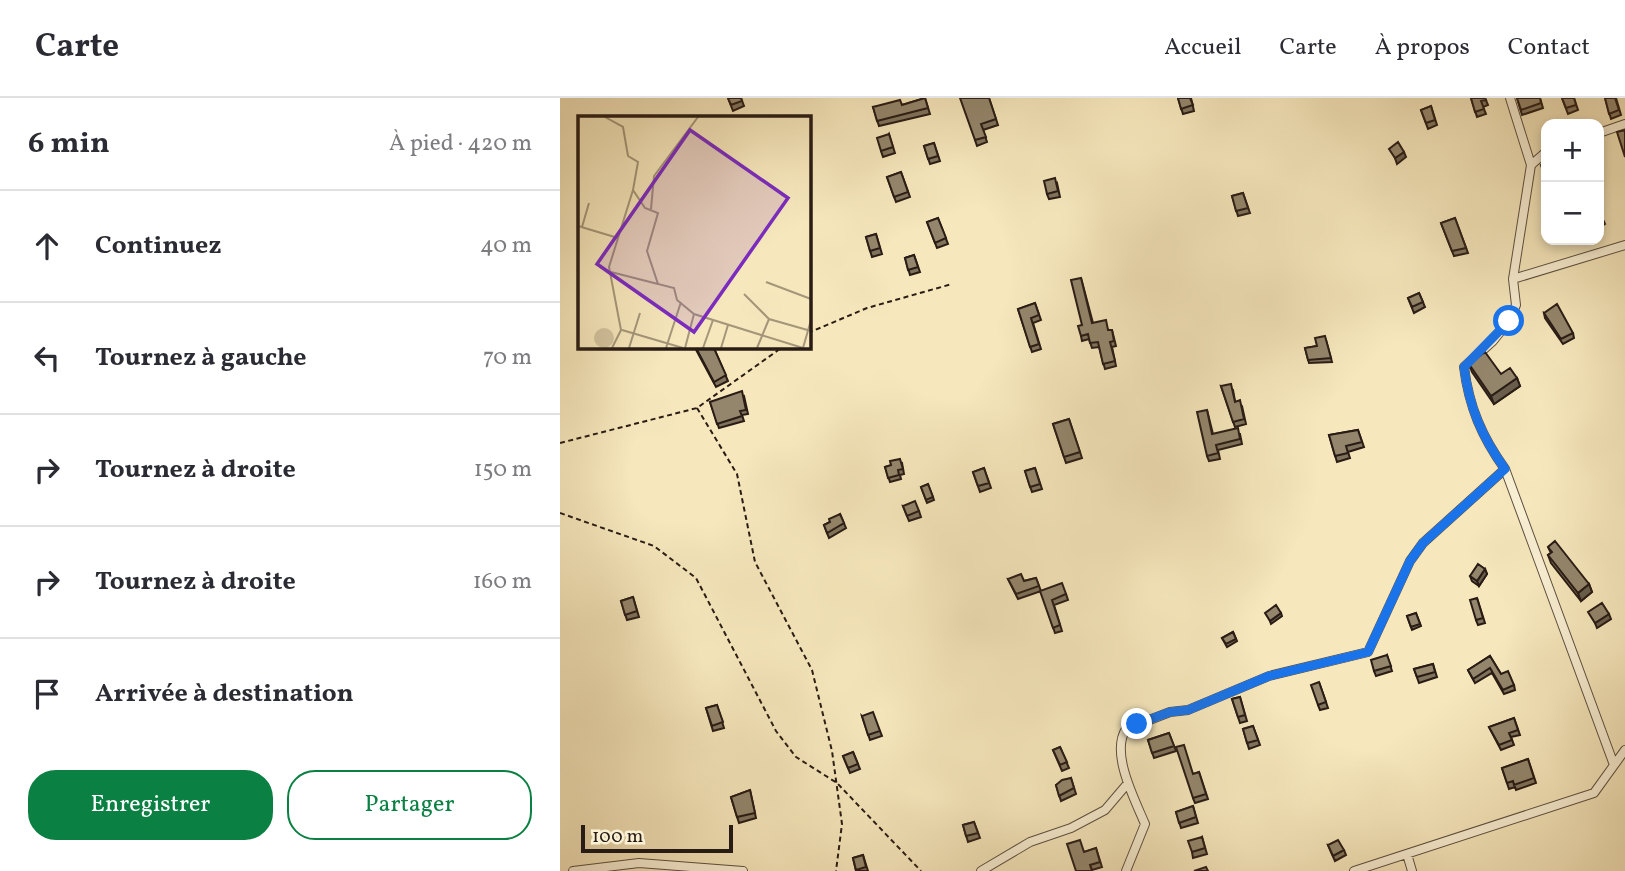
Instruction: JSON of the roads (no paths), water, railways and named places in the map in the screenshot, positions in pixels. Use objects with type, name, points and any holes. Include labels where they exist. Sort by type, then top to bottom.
[{"type":"street","points":[[1510,98],[1531,165],[1513,279],[1516,305],[1509,321],[1464,367],[1468,397],[1487,444],[1505,469],[1614,765]]},
{"type":"street","points":[[1604,131],[1625,124]]},
{"type":"street","points":[[1531,165],[1541,156]]},
{"type":"street","points":[[1513,279],[1625,244]]},
{"type":"street","points":[[1126,871],[1145,824],[1128,783],[1122,746],[1122,736],[1126,729],[1170,712],[1188,710],[1269,676],[1368,652],[1410,561],[1423,543],[1505,469]]},
{"type":"street","points":[[1354,871],[1594,793],[1625,750]]},
{"type":"street","points":[[981,871],[1030,842],[1071,828],[1105,810],[1128,783]]},
{"type":"street","points":[[1407,854],[1412,871]]},
{"type":"street","points":[[573,871],[639,863],[743,871]]}]
